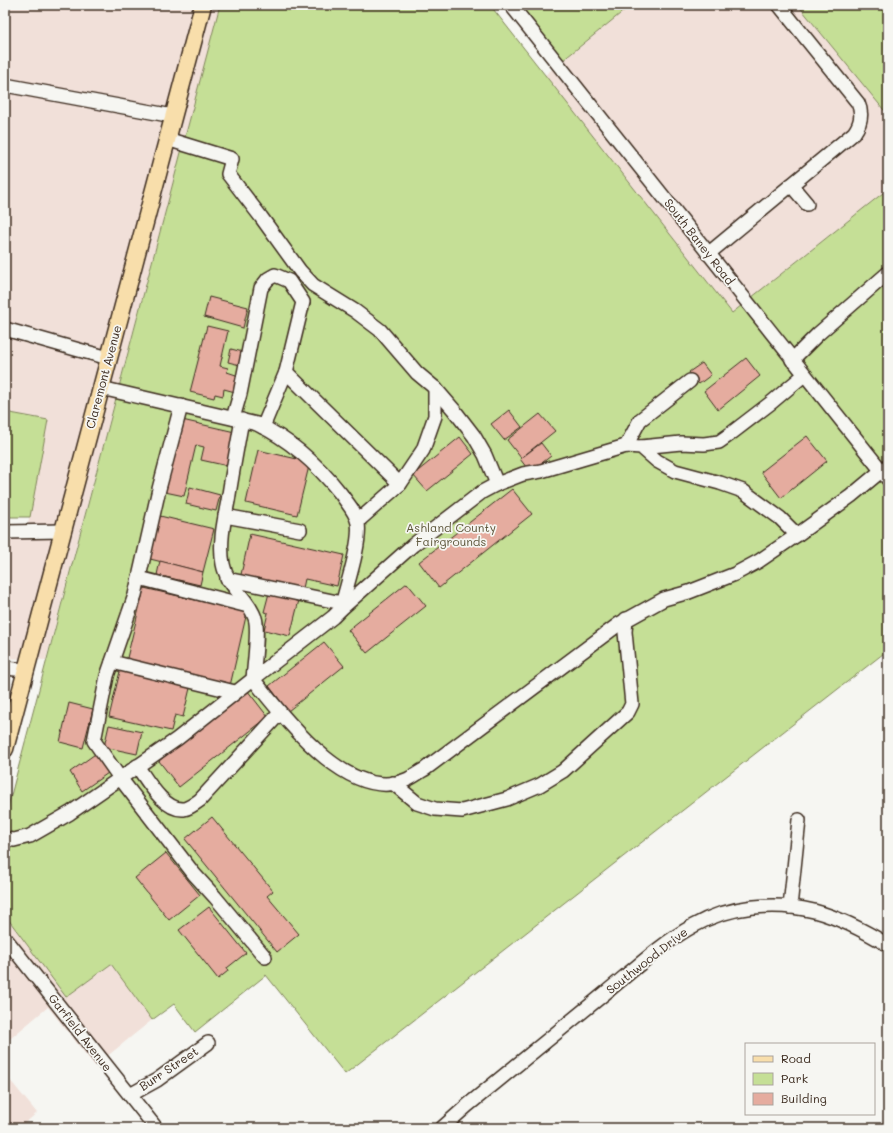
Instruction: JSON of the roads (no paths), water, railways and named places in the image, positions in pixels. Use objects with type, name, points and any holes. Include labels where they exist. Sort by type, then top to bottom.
[{"type":"main road","name":"Claremont Avenue","points":[[5,746],[203,5]]},
{"type":"street","name":"South Baney Road","points":[[511,5],[885,475]]},
{"type":"street","points":[[708,254],[854,132],[859,125],[861,110],[858,103],[779,5]]},
{"type":"street","points":[[5,85],[173,116]]},
{"type":"street","points":[[167,139],[232,159],[228,174],[300,271],[313,285],[355,311],[380,330],[417,374],[435,388],[474,436],[485,455],[497,484]]},
{"type":"street","points":[[791,185],[807,204]]},
{"type":"street","points":[[263,427],[286,372],[303,302],[289,281],[288,254]]},
{"type":"street","points":[[792,360],[818,334],[888,273]]},
{"type":"street","points":[[289,281],[275,275],[268,279],[261,288],[240,394],[221,548],[223,565],[227,579],[256,619],[256,651],[252,679],[280,713],[313,747],[333,764],[365,781],[393,783],[406,780],[425,769],[589,645],[626,620],[664,599],[689,592],[735,574],[760,561],[851,496],[885,475]]},
{"type":"street","points":[[303,302],[320,296],[332,297]]},
{"type":"street","points":[[5,329],[109,358]]},
{"type":"street","points":[[286,372],[400,484]]},
{"type":"street","points":[[5,839],[14,840],[30,836],[70,813],[177,739],[235,692],[333,617],[341,606],[413,545],[469,501],[497,484],[523,474],[541,471],[626,446],[641,447],[719,442],[772,402],[804,375]]},
{"type":"street","points":[[626,446],[640,420],[690,381]]},
{"type":"street","points":[[101,388],[257,424],[273,431],[299,451],[321,472],[350,505],[358,521],[359,534],[341,606]]},
{"type":"street","points":[[358,521],[400,484],[423,450],[435,416],[435,388]]},
{"type":"street","points":[[181,406],[159,489],[135,595],[107,676],[94,741],[120,778],[194,874],[265,957]]},
{"type":"street","points":[[641,447],[657,461],[675,471],[743,491],[780,518],[797,535]]},
{"type":"street","points":[[225,516],[300,530]]},
{"type":"street","points":[[5,532],[63,531]]},
{"type":"street","points":[[139,578],[248,606]]},
{"type":"street","points":[[227,579],[341,606]]},
{"type":"street","points":[[393,783],[417,804],[434,809],[462,811],[507,799],[540,785],[563,771],[628,712],[632,704],[625,632],[626,620]]},
{"type":"street","points":[[112,662],[235,692]]},
{"type":"street","points":[[5,668],[26,670]]},
{"type":"street","points":[[137,766],[160,798],[171,807],[184,809],[200,800],[280,713]]},
{"type":"street","points":[[790,907],[799,820]]},
{"type":"street","name":"Southwood Drive","points":[[442,1128],[649,957],[692,926],[721,914],[747,908],[763,907],[790,907],[814,911],[846,922],[888,944]]},
{"type":"street","name":"Garfield Avenue","points":[[5,938],[156,1128]]},
{"type":"street","name":"Burr Street","points":[[130,1095],[157,1080],[208,1043]]},
{"type":"park label","name":"Ashland County Fairgrounds","points":[[451,535]]}]
